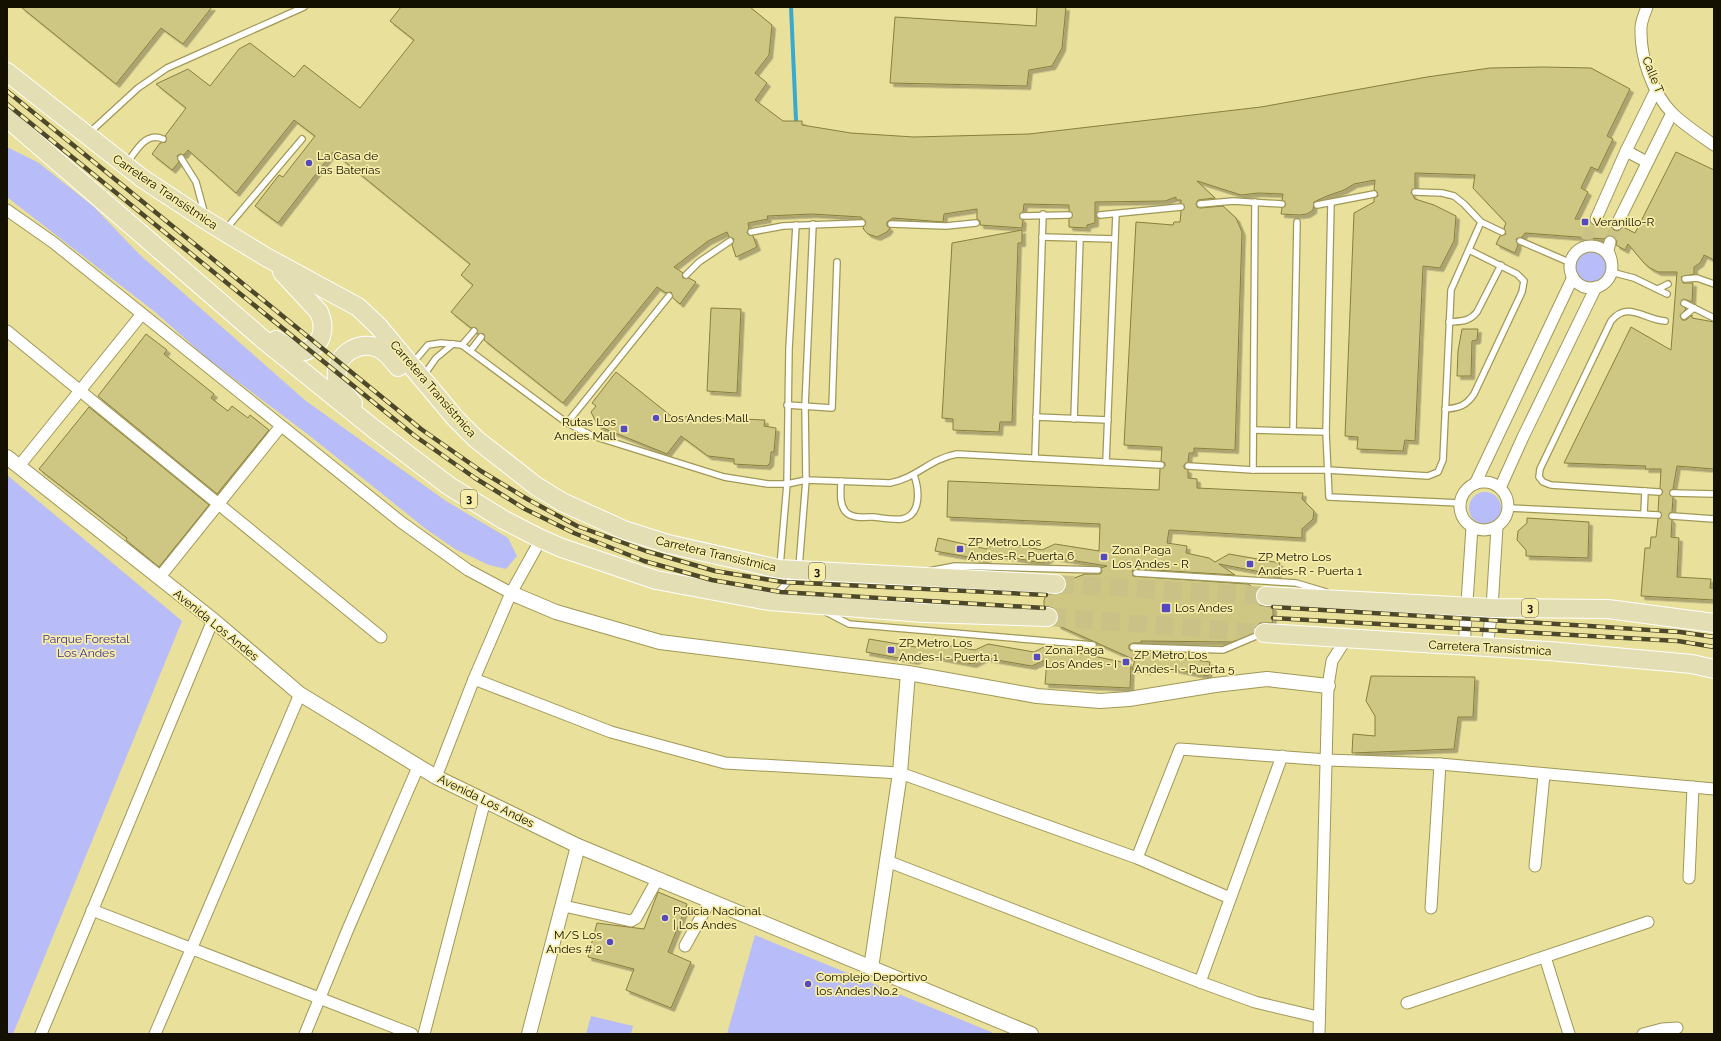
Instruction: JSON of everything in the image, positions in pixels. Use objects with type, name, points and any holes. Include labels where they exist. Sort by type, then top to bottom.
[{"type":"main road","name":"Carretera Transístmica","points":[[7,72],[124,166],[207,221],[266,257],[358,307],[378,326],[456,419],[476,439],[532,482],[562,502],[624,530],[668,544],[779,569],[1056,584]]},
{"type":"main road","name":"3","points":[[7,118],[265,341],[374,429],[449,486],[504,520],[540,539],[656,580],[769,601],[924,613],[1048,617]]},
{"type":"main road","points":[[183,270],[282,344],[300,351],[310,350],[321,338],[323,329],[322,319],[313,304],[266,257]]},
{"type":"main road","points":[[449,486],[354,404],[342,391],[337,376],[337,370],[338,364],[348,352],[363,345],[372,346],[383,351],[455,433],[482,454],[532,482]]},
{"type":"main road","name":"3","points":[[1266,596],[1492,608],[1608,609],[1714,623]]},
{"type":"main road","name":"Carretera Transístmica","points":[[1264,633],[1571,653],[1692,664],[1714,669]]},
{"type":"street","name":"Calle T","points":[[1647,7],[1641,26],[1642,47],[1656,90],[1672,113],[1714,145]]},
{"type":"street","points":[[1596,219],[1626,151],[1656,90]]},
{"type":"street","points":[[1617,224],[1672,113]]},
{"type":"street","points":[[1626,151],[1647,162]]},
{"type":"street","points":[[7,210],[54,243],[401,522],[468,570],[511,593],[556,612],[660,642],[908,673],[1011,693],[1100,702],[1129,699],[1215,684],[1267,678],[1328,686]]},
{"type":"street","points":[[1572,277],[1582,286],[1596,287],[1603,284],[1608,279],[1611,272],[1611,260],[1608,250],[1610,242]]},
{"type":"street","points":[[1475,484],[1572,277],[1570,264],[1573,257],[1585,244],[1596,247],[1608,254],[1611,260]]},
{"type":"street","points":[[1500,488],[1523,436],[1596,287]]},
{"type":"street","points":[[19,466],[142,314]]},
{"type":"street","points":[[7,331],[380,637]]},
{"type":"street","points":[[159,578],[281,426]]},
{"type":"street","name":"Avenida Los Andes","points":[[7,457],[213,620],[300,694],[418,767],[578,846],[1031,1034]]},
{"type":"street","points":[[1488,482],[1500,488],[1507,497],[1507,515],[1497,527],[1484,531],[1472,527],[1462,517],[1460,503],[1468,489],[1475,484],[1488,482]]},
{"type":"street","points":[[1464,647],[1468,607],[1472,527]]},
{"type":"street","points":[[1487,648],[1492,608],[1497,527]]},
{"type":"street","points":[[436,777],[474,679],[511,593],[540,539]]},
{"type":"street","points":[[41,1034],[213,620]]},
{"type":"street","points":[[1318,1034],[1328,686],[1332,661],[1346,639]]},
{"type":"street","points":[[870,968],[900,773],[908,673]]},
{"type":"street","points":[[474,679],[612,732],[725,763],[900,773],[1137,858],[1230,898]]},
{"type":"street","points":[[155,1034],[300,694]]},
{"type":"street","points":[[1137,858],[1180,749],[1327,760],[1440,764],[1544,775],[1714,788]]},
{"type":"street","points":[[1200,982],[1282,756]]},
{"type":"street","points":[[1431,908],[1440,764]]},
{"type":"street","points":[[305,1034],[418,767]]},
{"type":"street","points":[[1535,866],[1544,775]]},
{"type":"street","points":[[1689,878],[1693,787]]},
{"type":"street","points":[[424,1034],[485,800]]},
{"type":"street","points":[[529,1034],[564,906],[578,846]]},
{"type":"street","points":[[887,861],[1255,1002],[1318,1017]]},
{"type":"street","points":[[564,906],[631,921],[636,918],[657,880]]},
{"type":"street","points":[[685,946],[710,902]]},
{"type":"street","points":[[92,910],[412,1034]]},
{"type":"street","points":[[1407,1003],[1648,922]]},
{"type":"street","points":[[1545,956],[1569,1034]]},
{"type":"street","points":[[1643,1034],[1662,1029],[1678,1028]]},
{"type":"lane","points":[[86,135],[138,88],[166,68],[304,7]]},
{"type":"lane","points":[[124,166],[146,140],[152,137],[163,139]]},
{"type":"lane","points":[[224,231],[302,139]]},
{"type":"lane","points":[[181,158],[196,182],[207,221]]},
{"type":"lane","points":[[1415,192],[1442,193],[1454,196],[1481,222],[1502,232]]},
{"type":"lane","points":[[1317,205],[1374,194]]},
{"type":"lane","points":[[1200,204],[1220,201],[1282,204]]},
{"type":"lane","points":[[1253,470],[1255,202]]},
{"type":"lane","points":[[1331,203],[1326,432],[1329,496],[1460,503]]},
{"type":"lane","points":[[1100,215],[1181,207]]},
{"type":"lane","points":[[1023,216],[1043,214],[1069,215]]},
{"type":"lane","points":[[1034,457],[1043,214]]},
{"type":"lane","points":[[1106,462],[1116,214]]},
{"type":"lane","points":[[1293,431],[1297,222]]},
{"type":"lane","points":[[1188,466],[1253,470],[1327,470],[1428,476],[1438,472],[1443,460],[1448,322],[1451,290],[1481,222]]},
{"type":"lane","points":[[751,232],[767,228],[796,225],[862,223]]},
{"type":"lane","points":[[891,224],[946,226],[976,223]]},
{"type":"lane","points":[[769,601],[799,571],[806,480],[805,406],[813,224]]},
{"type":"lane","points":[[779,569],[787,484],[787,405],[796,225]]},
{"type":"lane","points":[[1042,237],[1115,239]]},
{"type":"lane","points":[[1074,419],[1080,238]]},
{"type":"lane","points":[[686,275],[699,262],[730,241]]},
{"type":"lane","points":[[1520,241],[1570,264]]},
{"type":"lane","points":[[1445,409],[1459,408],[1468,403],[1474,394],[1522,292],[1524,282],[1517,274],[1469,250]]},
{"type":"lane","points":[[787,405],[832,408],[837,262]]},
{"type":"lane","points":[[1448,322],[1465,321],[1472,318],[1477,312],[1501,265]]},
{"type":"lane","points":[[1611,272],[1634,278],[1667,294]]},
{"type":"lane","points":[[1685,279],[1697,278],[1714,284]]},
{"type":"lane","points":[[1658,289],[1668,284]]},
{"type":"lane","points":[[567,423],[669,296]]},
{"type":"lane","points":[[1684,303],[1714,318]]},
{"type":"lane","points":[[1684,316],[1694,308]]},
{"type":"lane","points":[[1659,492],[1551,485],[1543,482],[1539,477],[1540,469],[1611,322],[1617,314],[1625,311],[1633,311],[1648,318],[1665,321]]},
{"type":"lane","points":[[462,345],[474,331]]},
{"type":"lane","points":[[471,350],[481,337]]},
{"type":"lane","points":[[416,372],[428,345],[441,343],[462,345],[471,350],[567,423],[593,436],[724,477],[768,484],[787,484],[806,480],[890,483],[902,481],[914,475],[943,456],[957,454],[1160,465]]},
{"type":"lane","points":[[416,372],[453,344]]},
{"type":"lane","points":[[1036,417],[1108,420]]},
{"type":"lane","points":[[1254,430],[1326,432]]},
{"type":"lane","points":[[841,481],[841,504],[846,512],[854,516],[902,519],[911,514],[917,506],[918,492],[914,475]]},
{"type":"lane","points":[[1644,513],[1645,491]]},
{"type":"lane","points":[[1673,493],[1714,494]]},
{"type":"lane","points":[[1508,508],[1644,513],[1658,515]]},
{"type":"lane","points":[[1672,516],[1714,519]]},
{"type":"lane","points":[[912,577],[934,568],[955,566],[1098,570]]},
{"type":"lane","points":[[1136,572],[1296,583],[1345,600]]},
{"type":"lane","points":[[810,604],[849,624],[1093,645]]},
{"type":"lane","points":[[1133,647],[1223,650],[1264,633]]},
{"type":"green space","points":[[7,147],[39,163],[94,207],[139,254],[306,401],[446,501],[508,538],[517,556],[506,569],[489,565],[455,549],[426,529],[310,436],[208,359],[155,312],[7,197]]},
{"type":"green space","points":[[1588,251],[1594,251],[1604,258],[1607,267],[1606,273],[1600,280],[1594,283],[1588,283],[1578,276],[1575,270],[1575,264],[1582,254]]},
{"type":"green space","name":"Parque Forestal Los Andes","points":[[7,475],[182,621],[13,1034],[7,1034]]},
{"type":"green space","points":[[1482,492],[1488,492],[1497,496],[1501,508],[1497,520],[1488,524],[1482,524],[1473,520],[1469,511],[1469,505],[1473,496]]},
{"type":"green space","name":"Complejo Deportivo los Andes No.2","points":[[755,935],[996,1034],[727,1034]]},
{"type":"green space","points":[[591,1016],[633,1026],[631,1034],[586,1034]]},
{"type":"building","points":[[21,7],[212,7],[183,44],[161,28],[116,84]]},
{"type":"building","points":[[401,7],[750,7],[772,25],[769,55],[755,73],[767,83],[755,100],[783,121],[802,121],[802,125],[851,133],[914,137],[1029,134],[1261,107],[1427,77],[1490,68],[1591,68],[1630,89],[1607,136],[1613,139],[1598,170],[1591,167],[1581,188],[1588,192],[1575,219],[1589,219],[1591,223],[1596,226],[1604,219],[1609,220],[1611,221],[1610,225],[1614,230],[1618,231],[1623,227],[1635,233],[1676,152],[1714,170],[1714,260],[1704,255],[1700,263],[1694,267],[1694,274],[1681,277],[1683,283],[1693,283],[1692,302],[1684,299],[1680,303],[1686,309],[1680,315],[1682,320],[1686,320],[1692,315],[1692,318],[1714,322],[1714,469],[1677,466],[1673,489],[1669,493],[1673,497],[1672,512],[1668,516],[1672,520],[1671,537],[1679,538],[1677,577],[1711,579],[1710,588],[1714,588],[1714,600],[1641,596],[1645,548],[1650,548],[1651,537],[1656,537],[1658,519],[1662,516],[1658,511],[1659,496],[1663,492],[1660,488],[1661,469],[1645,469],[1646,466],[1564,463],[1631,327],[1671,350],[1677,272],[1658,272],[1650,268],[1628,244],[1625,250],[1616,245],[1617,240],[1611,235],[1608,235],[1604,239],[1525,233],[1522,237],[1516,239],[1518,245],[1515,253],[1496,244],[1500,236],[1506,234],[1504,228],[1506,223],[1473,188],[1475,175],[1415,173],[1415,188],[1411,192],[1415,199],[1434,205],[1456,216],[1454,241],[1440,268],[1423,266],[1415,441],[1405,440],[1403,451],[1357,449],[1358,437],[1345,436],[1354,213],[1374,202],[1374,198],[1378,196],[1377,192],[1374,190],[1375,180],[1354,184],[1344,190],[1314,202],[1313,210],[1307,214],[1300,215],[1281,214],[1282,208],[1286,205],[1282,200],[1283,194],[1258,193],[1241,195],[1197,181],[1215,198],[1198,200],[1196,204],[1197,207],[1223,206],[1236,218],[1242,232],[1235,450],[1194,448],[1194,453],[1189,453],[1188,462],[1184,465],[1184,468],[1188,470],[1188,478],[1197,479],[1197,488],[1303,493],[1302,499],[1314,511],[1313,519],[1302,529],[1302,538],[1169,530],[1167,543],[1187,546],[1186,553],[1209,558],[1215,562],[1229,554],[1280,563],[1277,575],[1219,564],[1235,575],[1136,569],[1132,571],[1133,576],[1248,584],[1257,590],[1256,596],[1260,605],[1273,607],[1272,623],[1260,623],[1256,627],[1254,633],[1232,642],[1141,641],[1141,643],[1133,643],[1129,645],[1129,649],[1132,651],[1210,662],[1208,676],[1159,666],[1147,671],[1132,669],[1135,660],[1057,625],[1057,612],[1053,608],[1044,606],[1044,600],[1047,594],[1061,593],[1065,589],[1066,581],[1085,574],[1100,574],[1102,571],[1101,568],[1107,566],[1052,557],[1042,563],[993,554],[985,560],[935,551],[938,538],[986,549],[998,541],[1042,550],[1055,544],[1099,551],[1100,524],[947,517],[948,481],[1159,490],[1160,469],[1165,466],[1165,463],[1161,461],[1162,447],[1124,445],[1136,222],[1173,225],[1174,222],[1180,222],[1181,211],[1185,207],[1181,203],[1181,200],[1176,200],[1176,197],[1165,201],[1095,202],[1095,223],[1087,225],[1087,228],[1069,227],[1069,219],[1073,215],[1069,211],[1069,205],[1024,204],[1023,212],[1019,216],[1023,220],[1022,228],[980,225],[980,221],[977,219],[977,209],[944,214],[943,222],[893,218],[887,222],[887,226],[890,228],[887,232],[877,237],[868,234],[864,230],[863,227],[866,222],[861,217],[812,214],[767,216],[768,219],[748,223],[749,228],[747,233],[753,236],[757,247],[736,257],[732,245],[734,239],[729,237],[727,232],[708,241],[674,267],[683,273],[683,278],[689,278],[696,282],[680,304],[673,298],[671,292],[666,293],[657,287],[563,403],[484,340],[484,334],[477,334],[476,328],[471,328],[451,312],[473,285],[461,275],[470,264],[333,152],[278,223],[255,206],[279,175],[283,177],[315,136],[294,120],[236,193],[188,150],[184,155],[180,154],[177,156],[179,162],[172,170],[152,154],[160,143],[166,142],[165,136],[186,108],[156,84],[188,69],[210,86],[239,49],[250,43],[294,77],[304,65],[360,108],[414,40],[390,21]]},
{"type":"building","points":[[1037,7],[1066,7],[1062,48],[1052,66],[1029,70],[1027,86],[890,83],[895,17],[1036,26]]},
{"type":"building","points":[[1022,230],[1022,243],[1018,243],[1012,422],[1000,422],[999,432],[953,430],[953,419],[942,418],[952,243]]},
{"type":"building","points":[[711,308],[741,309],[737,393],[707,391]]},
{"type":"building","points":[[1462,329],[1478,329],[1477,340],[1472,341],[1471,376],[1457,376],[1458,351]]},
{"type":"building","points":[[146,334],[167,350],[164,354],[214,394],[211,398],[228,411],[232,406],[248,418],[250,415],[269,430],[217,494],[98,396]]},
{"type":"building","name":"Los Andes Mall","points":[[616,372],[671,416],[765,420],[764,426],[776,428],[774,452],[771,452],[770,463],[767,466],[734,464],[734,459],[708,456],[681,436],[667,454],[598,426],[591,412],[596,406],[592,403]]},
{"type":"building","points":[[89,407],[209,505],[159,567],[126,540],[127,538],[39,469]]},
{"type":"building","points":[[1527,518],[1589,522],[1588,558],[1526,556],[1526,550],[1517,540],[1518,531],[1527,523]]},
{"type":"building","name":"Zona Paga Los Andes - I","points":[[869,639],[916,647],[927,642],[975,650],[988,644],[1034,652],[1046,646],[1131,664],[1130,688],[1045,684],[1047,659],[1032,666],[985,658],[973,664],[926,655],[915,661],[866,652]]},
{"type":"building","points":[[1371,676],[1475,677],[1473,717],[1458,717],[1454,749],[1352,753],[1353,734],[1375,736],[1375,716],[1366,701]]},
{"type":"building","points":[[658,892],[687,904],[668,952],[691,962],[671,1008],[626,990],[634,969],[588,957],[597,923],[644,929]]},
{"type":"waterway","points":[[791,7],[796,120]]},
{"type":"tunnel","points":[[1586,240],[1596,219]]},
{"type":"tunnel","points":[[1610,242],[1617,224]]},
{"type":"tunnel","points":[[1056,584],[1266,596]]},
{"type":"tunnel","points":[[1048,617],[1264,633]]},
{"type":"railway","points":[[7,91],[421,429],[481,471],[529,500],[577,526],[646,551],[715,571],[783,582],[1046,595]]},
{"type":"railway","points":[[7,104],[415,436],[475,478],[525,509],[574,533],[644,561],[712,580],[781,592],[1044,608]]},
{"type":"railway","points":[[1273,607],[1680,632],[1714,637]]},
{"type":"railway","points":[[1273,618],[1678,641],[1714,647]]},
{"type":"place","name":"La Casa de las Baterías","points":[[309,163]]},
{"type":"place","name":"Veranillo-R","points":[[1585,222]]},
{"type":"place","name":"Los Andes Mall","points":[[656,418]]},
{"type":"place","name":"Rutas Los Andes Mall","points":[[624,429]]},
{"type":"place","name":"ZP Metro Los Andes-R - Puerta 6","points":[[960,549]]},
{"type":"place","name":"Zona Paga Los Andes - R","points":[[1104,557]]},
{"type":"place","name":"ZP Metro Los Andes-R - Puerta 1","points":[[1250,564]]},
{"type":"place","name":"Los Andes","points":[[1166,608]]},
{"type":"place","name":"ZP Metro Los Andes-I - Puerta 1","points":[[891,650]]},
{"type":"place","name":"Zona Paga Los Andes - I","points":[[1037,657]]},
{"type":"place","name":"ZP Metro Los Andes-I - Puerta 5","points":[[1126,662]]},
{"type":"place","name":"Policia Nacional | Los Andes","points":[[665,918]]},
{"type":"place","name":"M/S Los Andes # 2","points":[[610,942]]},
{"type":"place","name":"Complejo Deportivo los Andes No.2","points":[[808,984]]}]
